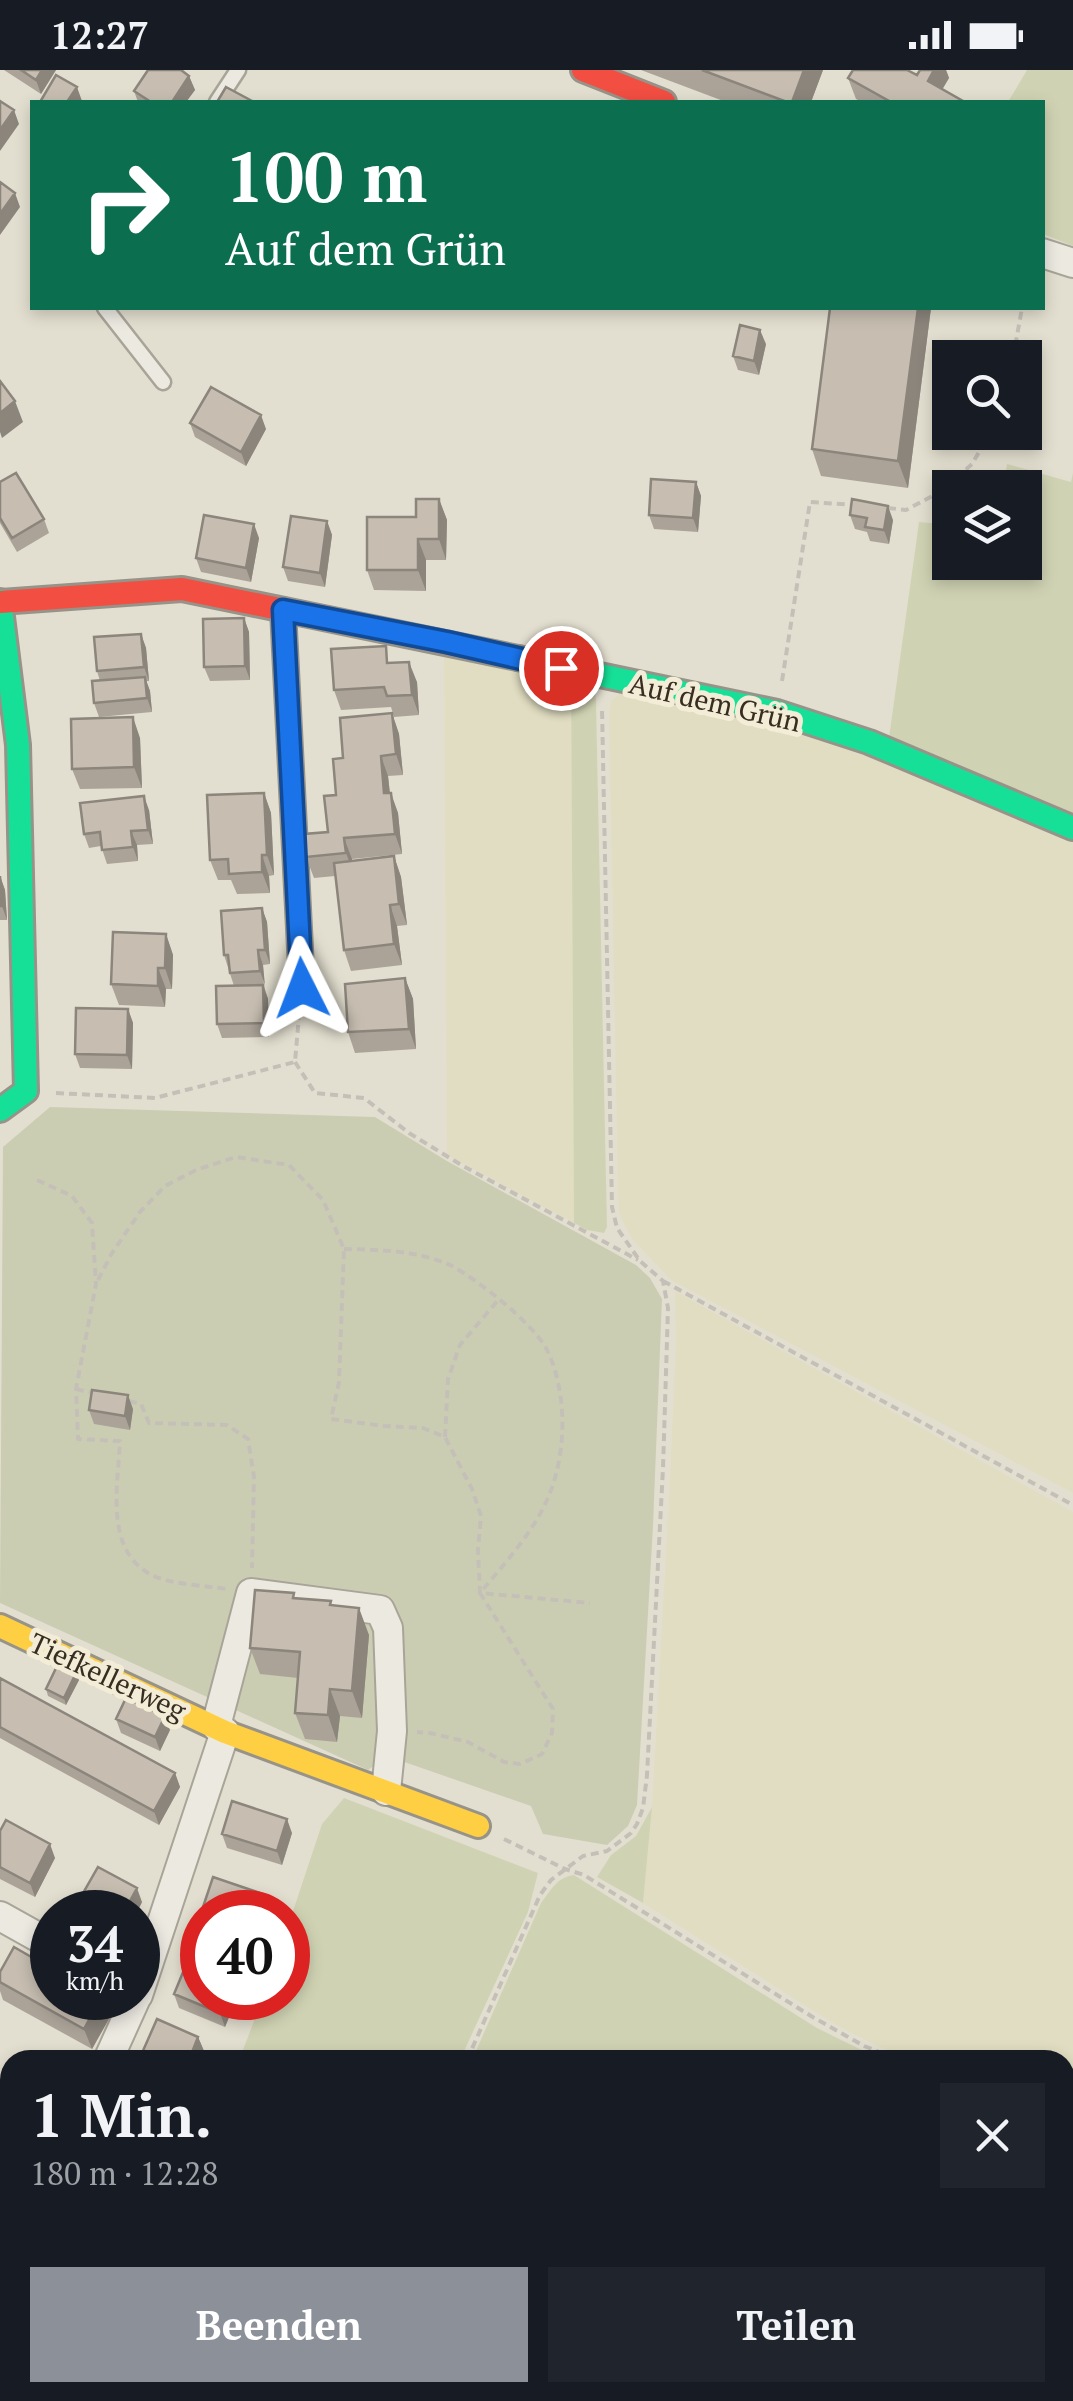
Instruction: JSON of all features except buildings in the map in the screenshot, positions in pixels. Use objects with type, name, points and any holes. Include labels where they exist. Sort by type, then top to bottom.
[{"type":"street","points":[[583,70],[659,100]]},
{"type":"street","points":[[1045,254],[1073,263]]},
{"type":"street","name":"Auf dem Grün","points":[[0,601],[182,589],[447,642],[777,712],[869,742],[1073,828]]},
{"type":"street","points":[[0,601],[18,745],[26,1091],[0,1110]]},
{"type":"street","points":[[283,610],[302,988]]},
{"type":"street","points":[[251,1593],[380,1610],[388,1628],[392,1731],[386,1792]]},
{"type":"street","name":"Tiefkellerweg","points":[[220,1729],[251,1593]]},
{"type":"street","name":"Tiefkellerweg","points":[[0,1626],[220,1729],[478,1826]]},
{"type":"street","points":[[160,1921],[220,1729]]},
{"type":"street","points":[[0,1916],[30,1933]]},
{"type":"street","points":[[112,2050],[126,2020]]},
{"type":"lane","points":[[218,100],[238,70]]},
{"type":"lane","points":[[107,310],[164,382]]},
{"type":"path","points":[[1016,340],[1022,310]]},
{"type":"path","points":[[887,508],[906,510],[942,491],[972,464],[980,450]]},
{"type":"path","points":[[777,712],[810,502],[868,506]]},
{"type":"path","points":[[599,676],[612,1207],[617,1228],[640,1261],[663,1282],[1073,1505]]},
{"type":"path","points":[[302,988],[295,1062],[315,1093],[364,1098],[409,1133],[462,1166],[640,1261]]},
{"type":"path","points":[[26,1091],[155,1098],[295,1062]]},
{"type":"path","points":[[96,1284],[140,1212],[165,1186],[196,1170],[236,1158],[289,1165],[324,1200],[344,1249],[339,1382],[331,1419],[423,1428],[445,1438]]},
{"type":"path","points":[[37,1180],[72,1196],[92,1224],[96,1284],[76,1389],[78,1439],[120,1441],[117,1524],[122,1544],[137,1565],[157,1578],[251,1593],[254,1477],[248,1439],[227,1424],[149,1423],[140,1404],[124,1400]]},
{"type":"path","points":[[344,1249],[402,1251],[450,1266],[500,1298],[546,1346],[561,1385],[562,1448],[548,1498],[522,1542],[480,1593]]},
{"type":"path","points":[[471,2050],[540,1895],[551,1880],[583,1856],[607,1851],[631,1833],[643,1808],[663,1468],[668,1308],[663,1282]]},
{"type":"path","points":[[392,1731],[430,1732],[468,1742],[504,1762],[520,1764],[542,1754],[552,1733],[553,1709],[480,1593],[481,1516],[472,1489],[445,1438],[448,1379],[460,1345],[500,1298]]},
{"type":"path","points":[[76,1389],[108,1396]]},
{"type":"path","points":[[480,1593],[590,1603]]},
{"type":"path","points":[[478,1826],[584,1875],[874,2050]]},
{"type":"shaded area","points":[[444,647],[571,675],[574,1223],[447,1155]]},
{"type":"shaded area","points":[[622,692],[794,725],[1073,835],[1073,1493],[671,1280],[626,1228],[619,1213],[618,1191],[609,713],[611,701]]},
{"type":"shaded area","points":[[675,1291],[1073,1512],[1073,2050],[886,2050],[836,2025],[643,1903],[652,1807],[676,1343]]},
{"type":"green space","points":[[1027,70],[1073,70],[1073,246],[1045,235],[1045,100],[1009,100]]},
{"type":"green space","points":[[1007,464],[1028,470],[1006,470]]},
{"type":"green space","points":[[1073,473],[1073,822],[888,745],[919,522],[932,523],[932,580],[1042,580],[1042,474],[1071,482]]},
{"type":"green space","points":[[571,675],[595,688],[596,701],[607,1227],[604,1233],[574,1223]]},
{"type":"green space","points":[[50,1107],[375,1117],[636,1265],[650,1278],[662,1299],[637,1805],[628,1826],[607,1845],[543,1834],[531,1806],[387,1756],[368,1770],[0,1603],[3,1147]]},
{"type":"green space","points":[[344,1798],[538,1873],[528,1912],[465,2050],[243,2050],[254,2020],[310,2020],[310,1890],[300,1890],[322,1824]]},
{"type":"green space","points":[[652,1807],[643,1903],[597,1877],[611,1855],[636,1836]]},
{"type":"green space","points":[[574,1875],[817,2028],[862,2050],[476,2050],[541,1903],[568,1876]]},
{"type":"traffic: fast","points":[[0,601],[18,745],[26,1091],[0,1110]]},
{"type":"traffic: fast","points":[[283,610],[302,988]]},
{"type":"traffic: fast","points":[[518,658],[777,712],[869,742],[1073,828]]},
{"type":"traffic: slow","points":[[0,1626],[225,1732],[478,1826]]},
{"type":"traffic: jam","points":[[583,70],[659,100]]},
{"type":"traffic: jam","points":[[0,602],[182,589],[518,658]]},
{"type":"route","points":[[302,988],[283,610],[561,668]]}]
